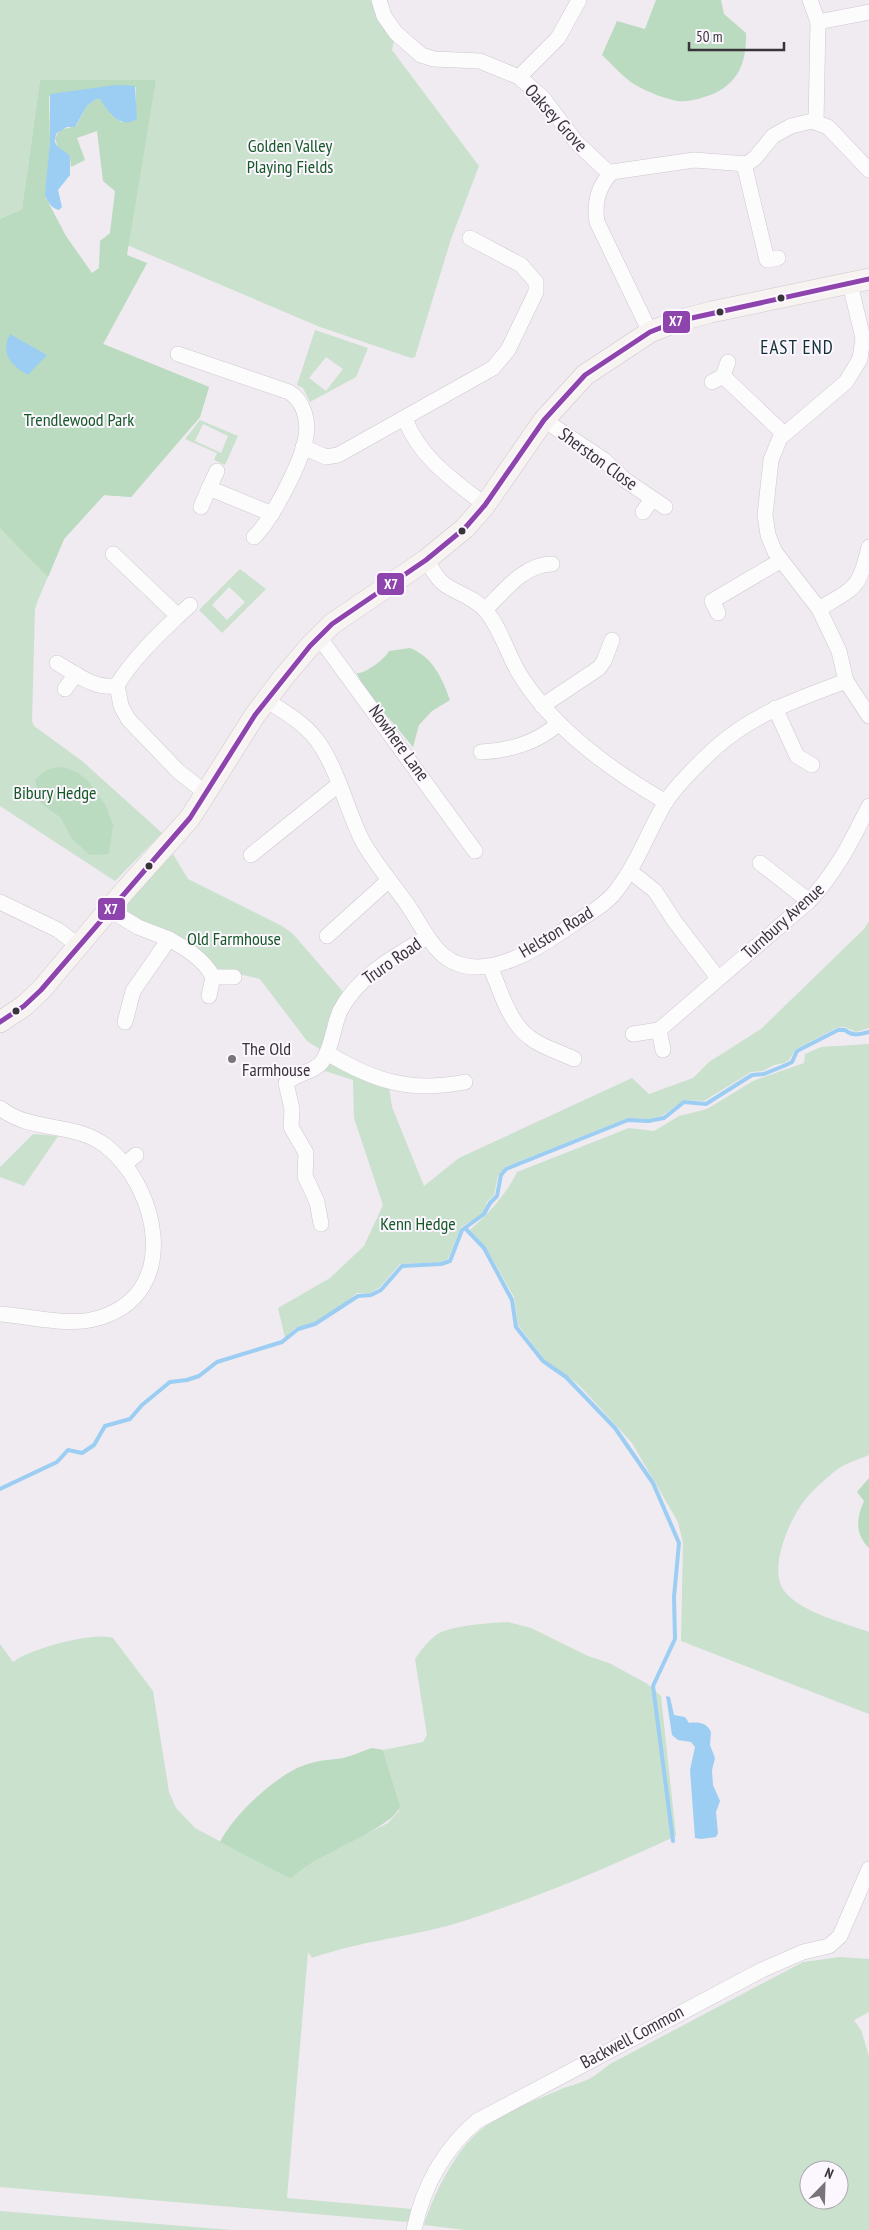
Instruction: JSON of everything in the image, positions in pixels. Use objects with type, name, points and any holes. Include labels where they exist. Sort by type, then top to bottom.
[{"type":"street","name":"Oaksey Grove","points":[[379,0],[384,16],[396,33],[421,55],[480,62],[519,77],[543,98],[576,142],[610,174]]},
{"type":"street","points":[[519,77],[558,38],[579,0]]},
{"type":"street","points":[[810,0],[818,22],[816,122]]},
{"type":"street","points":[[818,22],[869,12]]},
{"type":"street","points":[[650,332],[597,222],[596,207],[599,192],[610,174],[616,170],[694,160],[744,164],[755,158],[773,136],[798,124],[816,122],[828,127],[869,170]]},
{"type":"street","points":[[744,164],[767,260],[778,258]]},
{"type":"street","points":[[303,447],[326,457],[335,457],[489,371],[508,350],[536,292],[534,278],[521,265],[470,238]]},
{"type":"street","points":[[0,1022],[41,990],[190,818],[266,700],[288,671],[319,637],[344,615],[426,560],[454,538],[485,505],[544,420],[585,375],[650,332],[711,312],[859,282],[866,343],[858,364],[846,382],[783,433],[771,460],[766,515],[770,543],[780,561],[819,609],[839,651],[846,681],[863,695],[869,716]]},
{"type":"street","points":[[178,354],[193,367],[284,390],[296,396],[301,406],[306,422],[306,436],[303,447],[272,514],[254,537]]},
{"type":"street","points":[[721,373],[783,433]]},
{"type":"street","points":[[405,419],[415,442],[430,459],[485,505]]},
{"type":"street","name":"Sherston Close","points":[[544,420],[599,456],[625,480],[658,503],[644,512]]},
{"type":"street","points":[[201,507],[217,471]]},
{"type":"street","points":[[210,488],[272,514]]},
{"type":"street","points":[[819,609],[846,593],[859,582],[869,547]]},
{"type":"street","points":[[113,554],[178,616]]},
{"type":"street","points":[[426,560],[442,582],[473,599],[485,610],[494,623],[513,664],[542,706],[560,724],[626,778],[666,802]]},
{"type":"street","points":[[485,610],[526,572],[542,560]]},
{"type":"street","points":[[718,613],[712,601],[780,561]]},
{"type":"street","points":[[190,605],[134,660],[118,685],[121,706],[128,719],[178,771],[207,794]]},
{"type":"street","name":"Nowhere Lane","points":[[319,637],[475,851]]},
{"type":"street","points":[[542,706],[610,664],[612,640]]},
{"type":"street","points":[[58,663],[97,685],[105,687],[118,685]]},
{"type":"street","points":[[65,689],[76,674]]},
{"type":"street","name":"Helston Road","points":[[266,700],[302,725],[315,738],[364,843],[412,910],[427,936],[440,952],[452,961],[470,966],[490,966],[526,953],[560,933],[610,898],[630,871],[666,802],[714,749],[748,722],[775,708],[846,681]]},
{"type":"street","points":[[775,708],[797,756],[812,765]]},
{"type":"street","points":[[481,752],[512,748],[533,741],[560,724]]},
{"type":"street","points":[[251,856],[258,842],[338,785]]},
{"type":"street","name":"Turnbury Avenue","points":[[659,1030],[809,901],[837,868],[869,806]]},
{"type":"street","points":[[760,863],[809,901]]},
{"type":"street","points":[[630,871],[654,891],[678,927],[718,978]]},
{"type":"street","points":[[327,936],[389,880]]},
{"type":"street","points":[[0,902],[58,930],[80,947]]},
{"type":"street","points":[[110,910],[138,927],[169,939],[198,958],[213,977]]},
{"type":"street","name":"Truro Road","points":[[321,1224],[316,1202],[305,1176],[306,1153],[291,1125],[292,1109],[285,1086],[291,1079],[317,1067],[327,1054],[341,1011],[358,986],[374,971],[427,936]]},
{"type":"street","points":[[125,1022],[133,991],[169,939]]},
{"type":"street","points":[[490,966],[515,1022],[522,1030],[532,1039],[574,1059]]},
{"type":"street","points":[[213,977],[234,977]]},
{"type":"street","points":[[209,996],[213,977]]},
{"type":"street","points":[[633,1034],[659,1030],[663,1050]]},
{"type":"street","points":[[327,1054],[366,1074],[391,1083],[450,1092],[465,1082]]},
{"type":"street","points":[[0,1108],[29,1123],[68,1130],[90,1137],[106,1146],[124,1165],[142,1192],[150,1221],[154,1252],[148,1274],[133,1298],[111,1314],[90,1320],[59,1320],[0,1314]]},
{"type":"street","points":[[124,1165],[136,1155]]},
{"type":"street","name":"Backwell Common","points":[[414,2230],[422,2203],[442,2158],[458,2137],[477,2121],[762,1970],[803,1952],[829,1946],[840,1936],[869,1869]]},
{"type":"green space","name":"Golden Valley Playing Fields","points":[[0,0],[374,0],[394,41],[392,50],[479,166],[451,239],[415,357],[411,358],[320,327],[127,245],[156,80],[40,80],[22,209],[0,219]]},
{"type":"green space","points":[[656,0],[721,0],[724,14],[746,33],[742,65],[732,81],[724,88],[698,99],[673,100],[654,94],[636,85],[602,55],[617,21],[645,29]]},
{"type":"green space","name":"Trendlewood Park","points":[[40,80],[156,80],[127,255],[147,263],[103,344],[209,387],[200,417],[131,497],[104,495],[64,539],[48,577],[0,528],[0,219],[22,209]],"holes":[[[136,87],[136,120],[121,122],[111,114],[100,99],[96,99],[87,106],[76,126],[60,130],[55,138],[58,148],[70,156],[71,167],[85,160],[77,138],[97,131],[103,181],[115,191],[110,233],[100,241],[99,268],[92,273],[66,236],[46,198],[50,141],[49,96]]]},
{"type":"green space","name":"Trendlewood Park","points":[[147,263],[103,344],[209,387],[200,417],[131,497],[104,495],[64,539],[35,609],[32,721],[34,726],[82,761],[162,833],[115,881],[0,806],[0,271],[37,300]]},
{"type":"green space","points":[[315,330],[368,348],[356,377],[310,402],[303,388],[297,385]],"holes":[[[326,357],[343,369],[326,391],[309,378]]]},
{"type":"green space","points":[[200,420],[238,436],[225,465],[214,460],[217,453],[185,439]],"holes":[[[203,424],[228,436],[221,453],[195,441]]]},
{"type":"green space","points":[[240,569],[266,589],[222,633],[199,610]],"holes":[[[229,587],[245,602],[227,620],[212,605]]]},
{"type":"green space","points":[[410,648],[425,657],[436,669],[450,700],[432,711],[419,725],[413,747],[363,687],[357,673],[361,673],[374,665],[389,651]]},
{"type":"green space","name":"Bibury Hedge","points":[[62,767],[77,772],[89,782],[106,806],[113,825],[109,854],[90,855],[72,839],[61,818],[41,803],[35,781],[46,770]]},
{"type":"green space","name":"Old Farmhouse","points":[[173,854],[188,879],[282,926],[293,934],[345,994],[321,1050],[307,1041],[260,979],[217,969],[189,943],[130,918],[125,909],[126,901]]},
{"type":"green space","name":"Kenn Hedge","points":[[869,921],[869,1028],[856,1032],[845,1027],[836,1028],[796,1049],[789,1060],[784,1063],[774,1065],[763,1071],[751,1072],[704,1101],[684,1100],[662,1116],[647,1119],[628,1118],[505,1167],[498,1176],[494,1195],[487,1202],[483,1214],[461,1227],[448,1259],[440,1262],[400,1264],[380,1287],[370,1293],[357,1293],[336,1310],[314,1323],[295,1328],[285,1338],[278,1308],[330,1278],[364,1246],[383,1205],[354,1118],[353,1080],[322,1070],[329,1057],[389,1086],[392,1107],[424,1186],[459,1158],[632,1078],[649,1094],[693,1078],[709,1062],[761,1029],[864,929]]},
{"type":"green space","points":[[869,1044],[869,1455],[837,1470],[804,1501],[786,1533],[779,1560],[778,1573],[780,1584],[793,1600],[813,1612],[869,1632],[869,1714],[681,1641],[683,1543],[678,1522],[632,1443],[579,1385],[544,1359],[518,1325],[514,1297],[486,1248],[470,1230],[496,1203],[508,1188],[517,1172],[629,1128],[654,1131],[679,1116],[707,1109],[753,1081],[804,1063],[805,1054],[821,1047]]},
{"type":"green space","points":[[33,1134],[58,1136],[24,1186],[0,1177],[0,1167]]},
{"type":"green space","points":[[869,1478],[869,1548],[864,1543],[859,1532],[858,1520],[864,1501],[857,1492]]},
{"type":"green space","points":[[508,1622],[531,1628],[588,1656],[609,1663],[646,1683],[661,1696],[676,1836],[571,1882],[518,1903],[464,1921],[350,1947],[312,1958],[308,1952],[287,2198],[412,2209],[408,2222],[0,2187],[0,1644],[13,1662],[33,1652],[62,1642],[104,1636],[113,1638],[153,1691],[169,1792],[176,1808],[195,1828],[291,1879],[298,1871],[333,1850],[388,1823],[399,1811],[399,1803],[383,1750],[423,1742],[427,1735],[415,1659],[430,1640],[436,1635],[451,1629],[471,1625]]},
{"type":"green space","points":[[372,1748],[383,1750],[400,1806],[384,1824],[316,1860],[291,1879],[220,1842],[226,1831],[246,1808],[284,1776],[312,1763],[343,1758]]},
{"type":"green space","points":[[840,1957],[869,1959],[869,2012],[854,2020],[861,2030],[869,2056],[869,2230],[465,2230],[424,2225],[433,2200],[447,2172],[473,2136],[501,2116],[591,2078],[610,2064],[803,1962]]},
{"type":"green space","points":[[0,2211],[231,2230],[0,2230]]},
{"type":"water","points":[[116,85],[135,86],[137,119],[131,122],[120,121],[111,114],[100,99],[96,99],[87,106],[75,127],[67,127],[57,133],[55,137],[56,144],[70,156],[70,175],[58,190],[62,207],[59,210],[56,209],[50,204],[45,194],[50,141],[50,94]]},
{"type":"water","points":[[10,334],[47,355],[28,375],[12,363],[9,358],[6,347]]},
{"type":"water","points":[[666,1696],[670,1697],[674,1715],[685,1717],[689,1723],[704,1724],[711,1732],[710,1745],[715,1758],[712,1770],[713,1785],[720,1801],[716,1812],[718,1833],[716,1837],[695,1838],[690,1770],[695,1747],[691,1742],[678,1740],[672,1735]]},
{"type":"waterway","points":[[0,1489],[57,1462],[68,1450],[82,1453],[94,1445],[105,1426],[130,1419],[142,1405],[170,1382],[199,1376],[217,1362],[282,1342],[298,1329],[315,1324],[358,1296],[371,1295],[381,1290],[402,1266],[441,1264],[450,1261],[462,1230],[484,1214],[490,1203],[497,1196],[501,1175],[506,1169],[628,1120],[648,1121],[664,1118],[684,1102],[706,1104],[752,1075],[764,1074],[792,1062],[797,1051],[838,1030],[845,1030],[854,1034],[869,1032]]},
{"type":"waterway","points":[[465,1228],[484,1248],[512,1300],[516,1327],[543,1361],[566,1377],[615,1428],[653,1483],[679,1543],[674,1597],[675,1639],[653,1686],[673,1841]]},
{"type":"transit line","name":"X7","points":[[0,1022],[24,1006],[41,990],[190,818],[255,715],[310,646],[332,624],[426,560],[465,528],[485,505],[544,420],[585,375],[650,332],[678,321],[869,279]]},
{"type":"place","name":"The Old Farmhouse","points":[[232,1059]]},
{"type":"district","name":"EAST END","points":[[797,347]]}]
